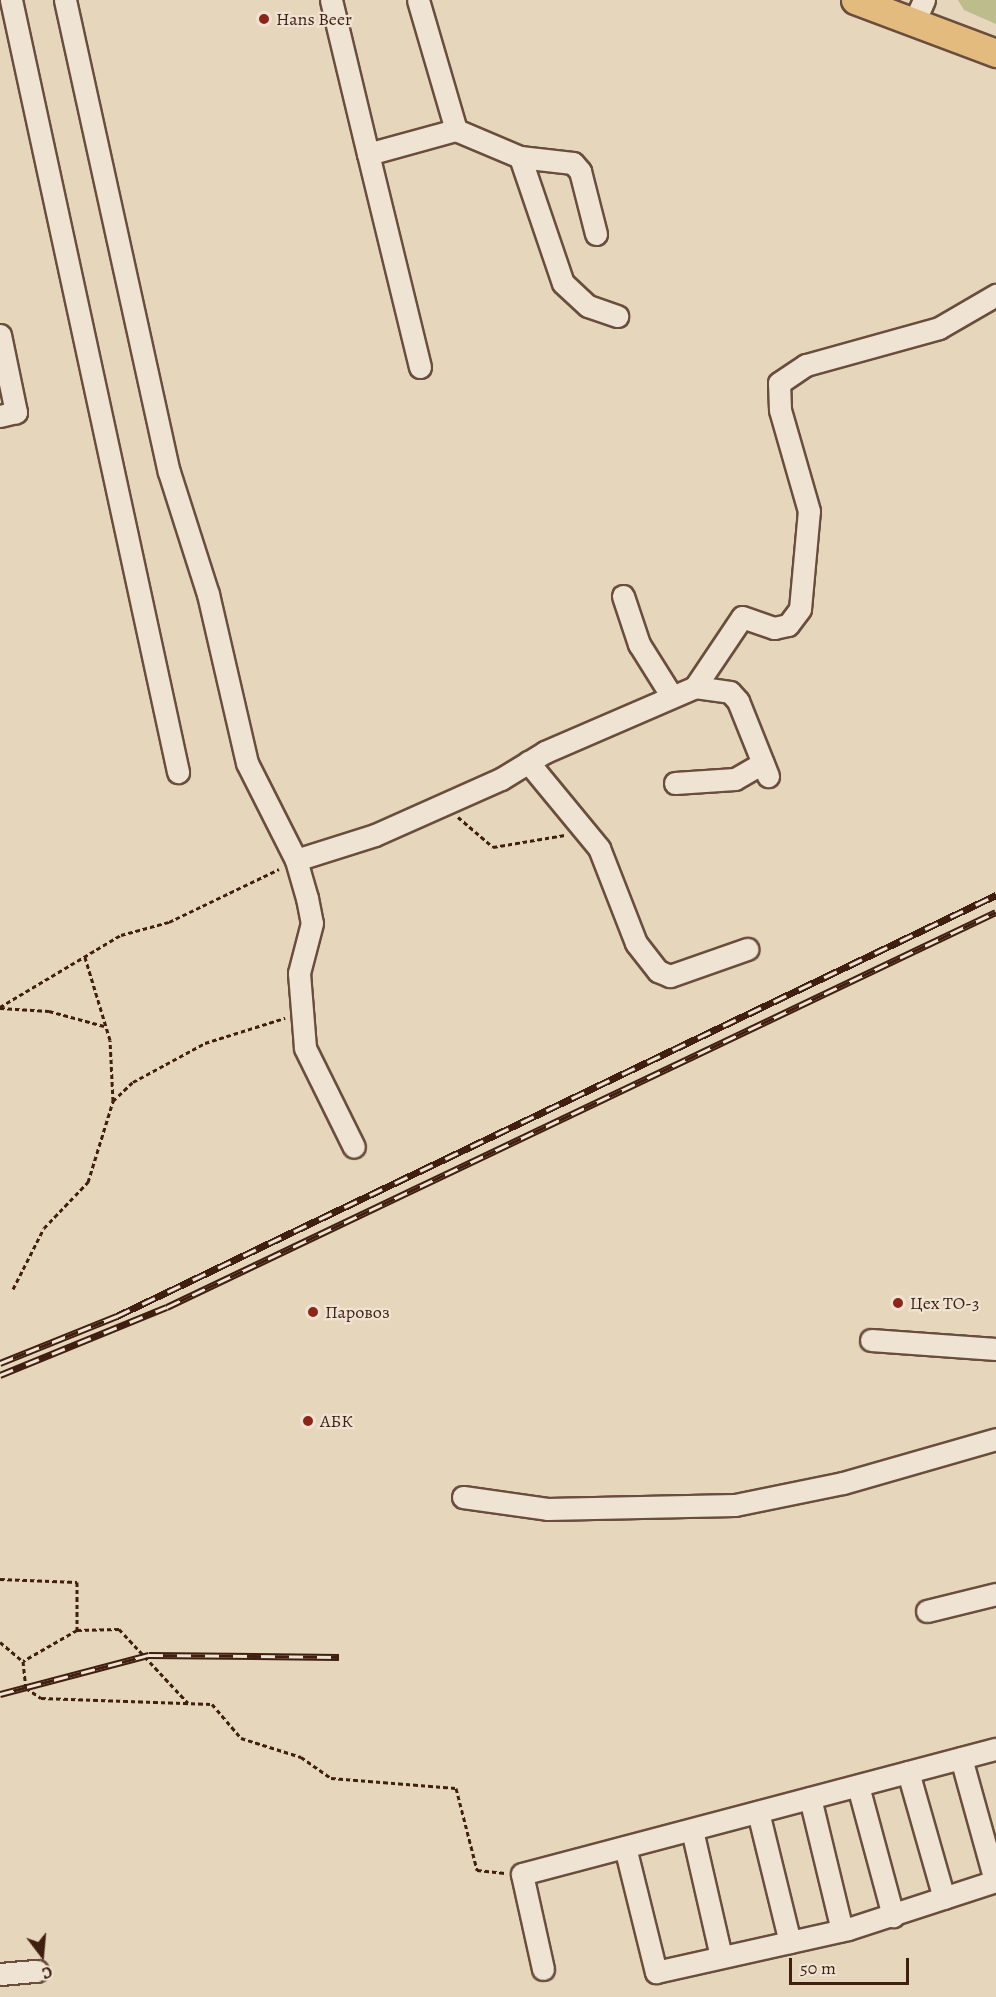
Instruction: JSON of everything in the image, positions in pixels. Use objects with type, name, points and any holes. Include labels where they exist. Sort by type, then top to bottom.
[{"type":"main road","points":[[855,0],[920,10],[996,53]]},
{"type":"lane","points":[[10,0],[178,772]]},
{"type":"lane","points":[[65,0],[169,472],[207,594],[248,763],[296,860],[312,923],[299,973],[305,1048],[354,1147]]},
{"type":"lane","points":[[331,0],[420,367]]},
{"type":"lane","points":[[418,0],[456,130]]},
{"type":"lane","points":[[368,154],[456,130],[520,157],[573,163],[580,171],[596,234]]},
{"type":"lane","points":[[520,157],[563,283],[588,306],[617,316]]},
{"type":"lane","points":[[695,687],[742,617],[774,628],[788,625],[800,609],[809,511],[780,410],[779,383],[806,365],[939,328],[996,294]]},
{"type":"lane","points":[[0,335],[16,412],[0,416]]},
{"type":"lane","points":[[623,596],[639,645],[672,695]]},
{"type":"lane","points":[[296,860],[442,806],[528,762],[672,695],[695,687],[730,692],[766,769],[735,779],[675,783]]},
{"type":"lane","points":[[528,762],[599,848],[636,943],[658,971],[670,976],[747,949]]},
{"type":"lane","points":[[871,1340],[996,1349]]},
{"type":"lane","points":[[463,1497],[547,1509],[735,1505],[843,1483],[996,1439]]},
{"type":"lane","points":[[927,1611],[996,1594]]},
{"type":"lane","points":[[543,1969],[522,1874],[996,1749]]},
{"type":"lane","points":[[625,1847],[656,1972],[842,1930],[893,1916],[996,1881],[961,1758]]},
{"type":"lane","points":[[908,1772],[944,1898]]},
{"type":"lane","points":[[858,1785],[893,1916]]},
{"type":"lane","points":[[810,1798],[842,1930]]},
{"type":"lane","points":[[758,1812],[790,1942]]},
{"type":"lane","points":[[692,1830],[721,1958]]},
{"type":"lane","points":[[0,1974],[37,1971]]},
{"type":"path","points":[[442,806],[493,847],[584,829]]},
{"type":"path","points":[[0,1007],[121,935],[229,897],[296,860]]},
{"type":"path","points":[[13,1290],[44,1228],[88,1182],[113,1101],[113,1062],[85,957]]},
{"type":"path","points":[[0,1007],[49,1011],[104,1026]]},
{"type":"path","points":[[113,1101],[133,1082],[205,1043],[301,1014]]},
{"type":"path","points":[[0,1580],[77,1582],[77,1630]]},
{"type":"path","points":[[23,1661],[77,1630],[119,1629],[188,1703]]},
{"type":"path","points":[[0,1642],[23,1661],[26,1688],[41,1698],[212,1704],[241,1738],[301,1757],[331,1778],[456,1788],[477,1870],[522,1874]]},
{"type":"green space","points":[[958,0],[996,0],[996,24],[964,10]]},
{"type":"railway","points":[[0,1363],[117,1316],[996,895]]},
{"type":"railway","points":[[0,1375],[167,1307],[996,912]]},
{"type":"railway","points":[[0,1694],[149,1655],[339,1657]]},
{"type":"place","name":"Hans Beer","points":[[264,19]]},
{"type":"place","name":"Цех ТО-3","points":[[898,1303]]},
{"type":"place","name":"Паровоз","points":[[313,1312]]},
{"type":"place","name":"АБК","points":[[308,1421]]}]
